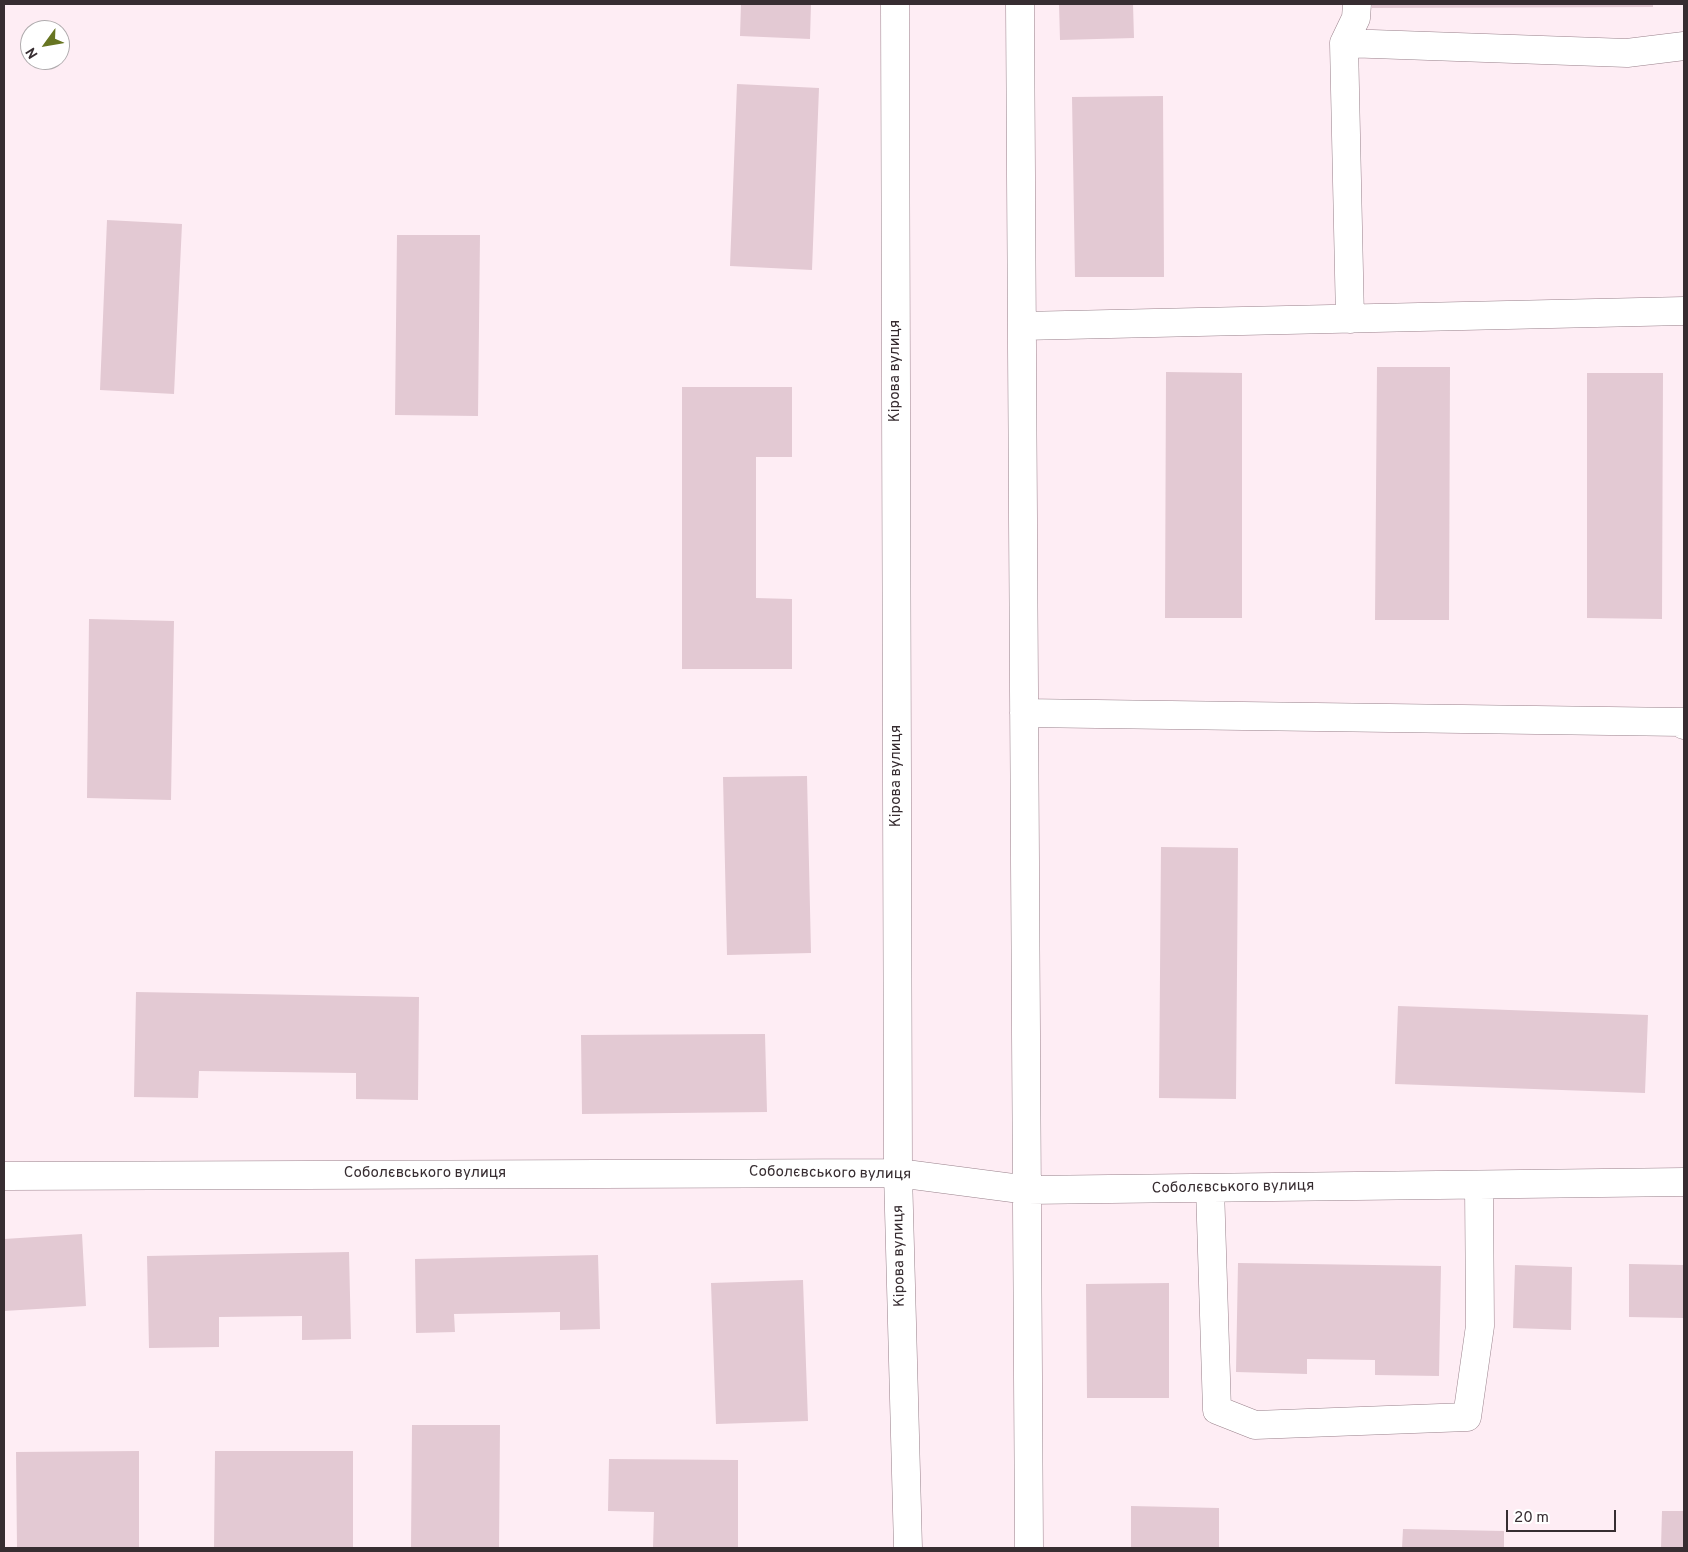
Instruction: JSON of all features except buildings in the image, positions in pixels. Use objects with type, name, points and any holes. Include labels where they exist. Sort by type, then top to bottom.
[{"type":"street","name":"Кірова вулиця","points":[[895,4],[898,1173],[908,1548]]},
{"type":"street","points":[[1020,4],[1029,1548]]},
{"type":"street","points":[[1350,319],[1344,44],[1356,18],[1356,4]]},
{"type":"street","points":[[1344,44],[1627,53],[1684,46]]},
{"type":"street","points":[[1022,326],[1684,311]]},
{"type":"street","points":[[1024,714],[1682,722],[1684,725]]},
{"type":"street","name":"Соболєвського вулиця","points":[[4,1176],[898,1173],[1028,1190],[1684,1182]]},
{"type":"street","points":[[1210,1188],[1217,1410],[1255,1425],[1468,1417],[1480,1326],[1479,1185]]}]
